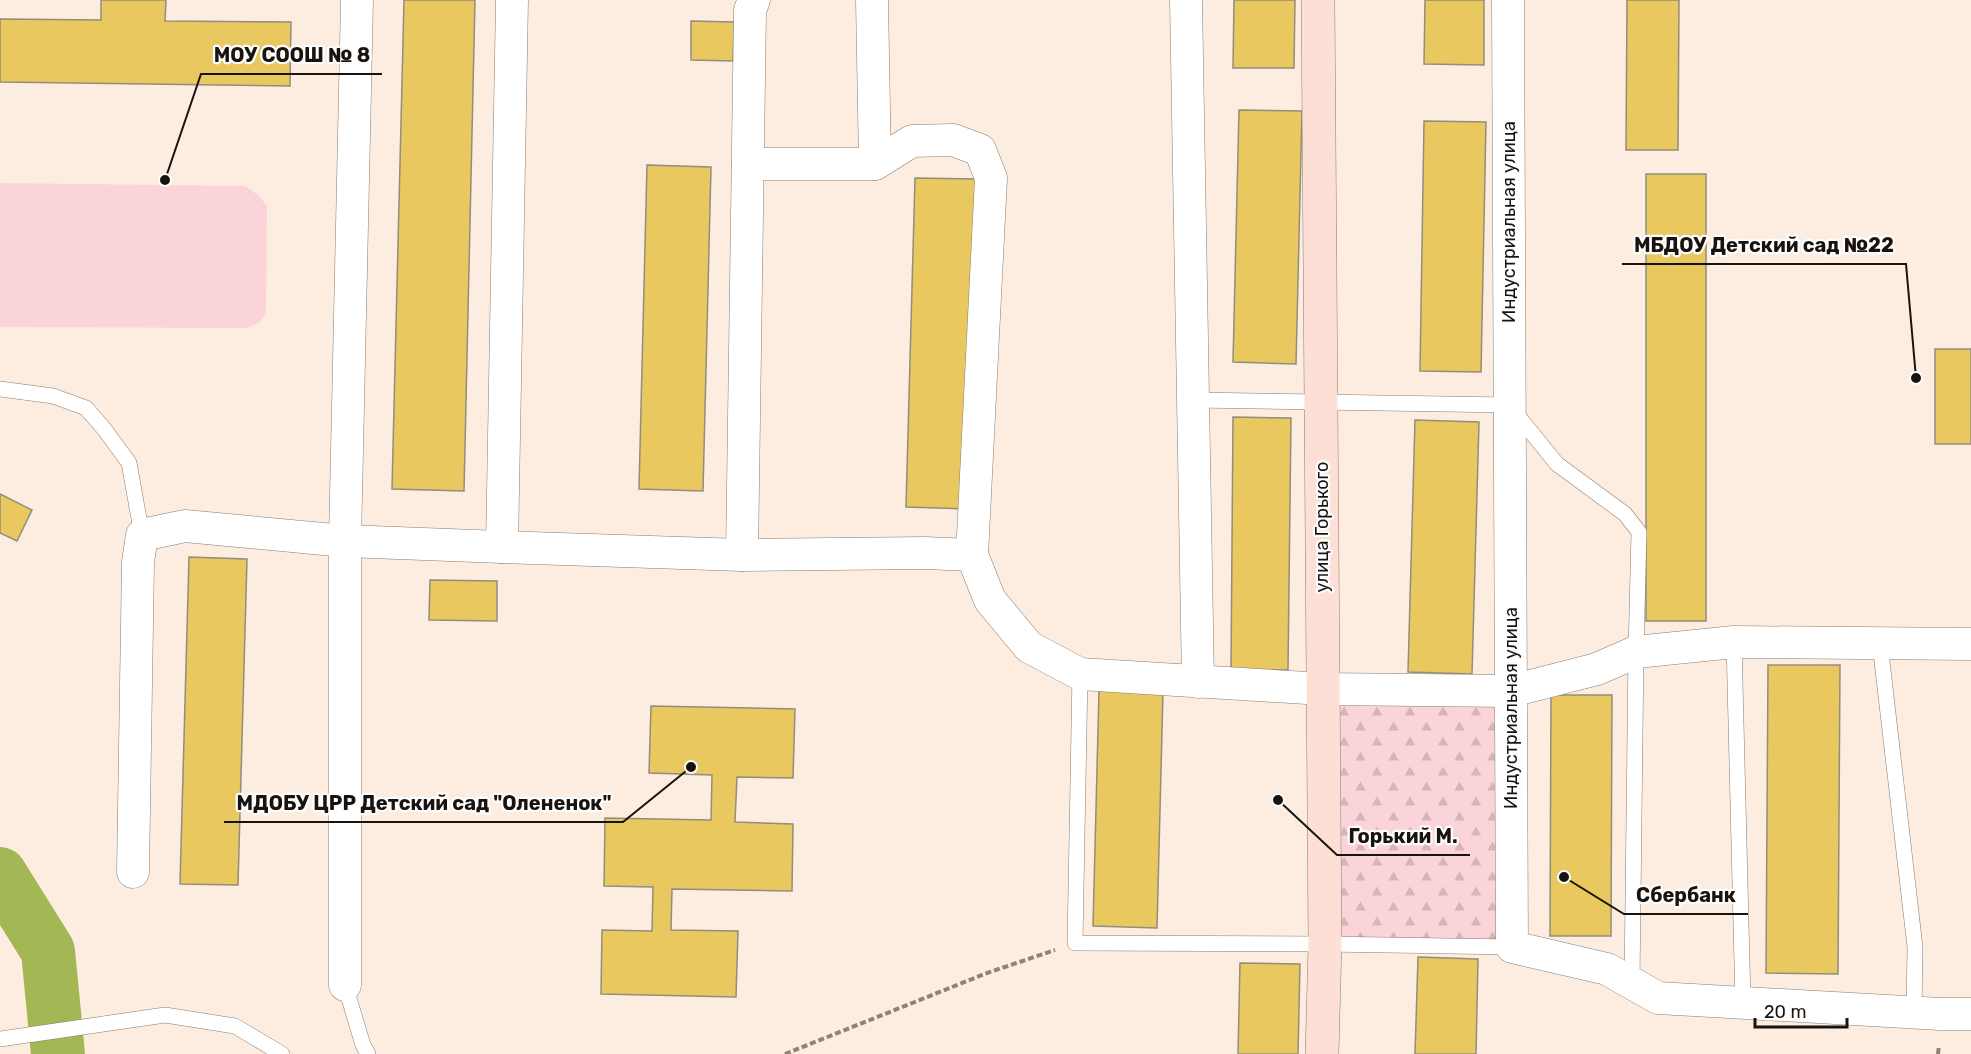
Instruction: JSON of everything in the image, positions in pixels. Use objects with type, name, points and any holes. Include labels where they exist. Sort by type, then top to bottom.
[{"type":"street","points":[[345,985],[345,541],[357,0]]},
{"type":"street","points":[[502,547],[512,0]]},
{"type":"street","points":[[742,555],[750,10],[754,0]]},
{"type":"street","points":[[872,0],[875,164]]},
{"type":"street","points":[[1186,0],[1198,682]]},
{"type":"street","name":"улица Горького","points":[[1318,0],[1325,944],[1322,1054]]},
{"type":"street","name":"Индустриальная улица","points":[[1508,0],[1512,947]]},
{"type":"street","points":[[748,164],[875,164],[912,141],[953,140],[980,150],[991,178],[972,555],[990,600],[1029,647],[1080,674],[1323,688],[1511,691],[1596,669],[1636,652],[1734,642],[1971,644]]},
{"type":"street","points":[[133,872],[138,562],[142,535],[185,526],[345,541],[502,547],[742,555],[972,555]]},
{"type":"street","points":[[1512,947],[1607,969],[1659,998],[1914,1013],[1971,1014]]},
{"type":"lane","points":[[0,389],[53,396],[86,408],[129,463],[142,535]]},
{"type":"lane","points":[[1194,400],[1509,405],[1557,464],[1625,514],[1639,532],[1632,983]]},
{"type":"lane","points":[[1734,642],[1743,1003]]},
{"type":"lane","points":[[1880,644],[1915,947],[1914,1013]]},
{"type":"lane","points":[[1080,674],[1075,944],[1512,947]]},
{"type":"lane","points":[[345,985],[363,1045],[368,1054]]},
{"type":"lane","points":[[0,1040],[165,1015],[235,1026],[282,1054]]},
{"type":"path","points":[[785,1054],[987,973],[1075,944]]},
{"type":"green space","points":[[0,183],[245,186],[258,195],[267,206],[266,314],[260,322],[247,328],[0,327]]},
{"type":"green space","points":[[1323,689],[1511,691],[1512,947],[1325,944]]},
{"type":"building","points":[[101,0],[166,0],[165,21],[291,22],[290,86],[0,82],[0,19],[101,20]]},
{"type":"building","points":[[404,0],[475,0],[464,491],[392,489]]},
{"type":"building","points":[[1234,0],[1295,0],[1294,68],[1233,68]]},
{"type":"building","points":[[1425,0],[1484,0],[1484,65],[1424,64]]},
{"type":"building","points":[[1627,0],[1679,0],[1678,150],[1626,150]]},
{"type":"building","points":[[691,21],[734,22],[733,61],[691,60]]},
{"type":"building","points":[[1239,110],[1302,111],[1296,364],[1233,362]]},
{"type":"building","points":[[1424,121],[1486,122],[1481,372],[1420,371]]},
{"type":"building","points":[[647,165],[711,167],[703,491],[639,489]]},
{"type":"building","points":[[1646,174],[1706,174],[1706,621],[1646,621]]},
{"type":"building","points":[[915,178],[977,179],[968,509],[906,507]]},
{"type":"building","points":[[1935,349],[1971,349],[1971,444],[1935,444]]},
{"type":"building","points":[[1233,417],[1291,418],[1288,670],[1231,670]]},
{"type":"building","points":[[1415,420],[1479,422],[1472,674],[1408,672]]},
{"type":"building","points":[[0,494],[32,510],[17,541],[0,533]]},
{"type":"building","points":[[189,557],[247,559],[238,885],[180,884]]},
{"type":"building","points":[[430,580],[497,581],[497,621],[429,620]]},
{"type":"building","points":[[1768,665],[1840,665],[1838,974],[1766,973]]},
{"type":"building","points":[[1099,691],[1163,692],[1157,928],[1093,926]]},
{"type":"building","points":[[1551,695],[1612,695],[1611,936],[1550,936]]},
{"type":"building","points":[[651,706],[795,709],[793,778],[737,777],[735,822],[793,824],[792,891],[672,889],[671,930],[738,931],[736,997],[601,994],[602,930],[652,931],[653,887],[604,886],[605,818],[711,820],[712,775],[649,773]]},
{"type":"building","points":[[1418,957],[1478,959],[1476,1054],[1415,1054]]},
{"type":"building","points":[[1240,963],[1300,964],[1298,1054],[1238,1054]]},
{"type":"waterway","points":[[0,874],[48,951],[58,1054]]},
{"type":"place","name":"МОУ СООШ № 8","points":[[165,180]]},
{"type":"place","name":"МБДОУ Детский сад №22","points":[[1916,378]]},
{"type":"place","name":"МДОБУ ЦРР Детский сад \"Олененок\"","points":[[691,767]]},
{"type":"place","name":"Горький М.","points":[[1278,800]]},
{"type":"place","name":"Сбербанк","points":[[1564,877]]}]
